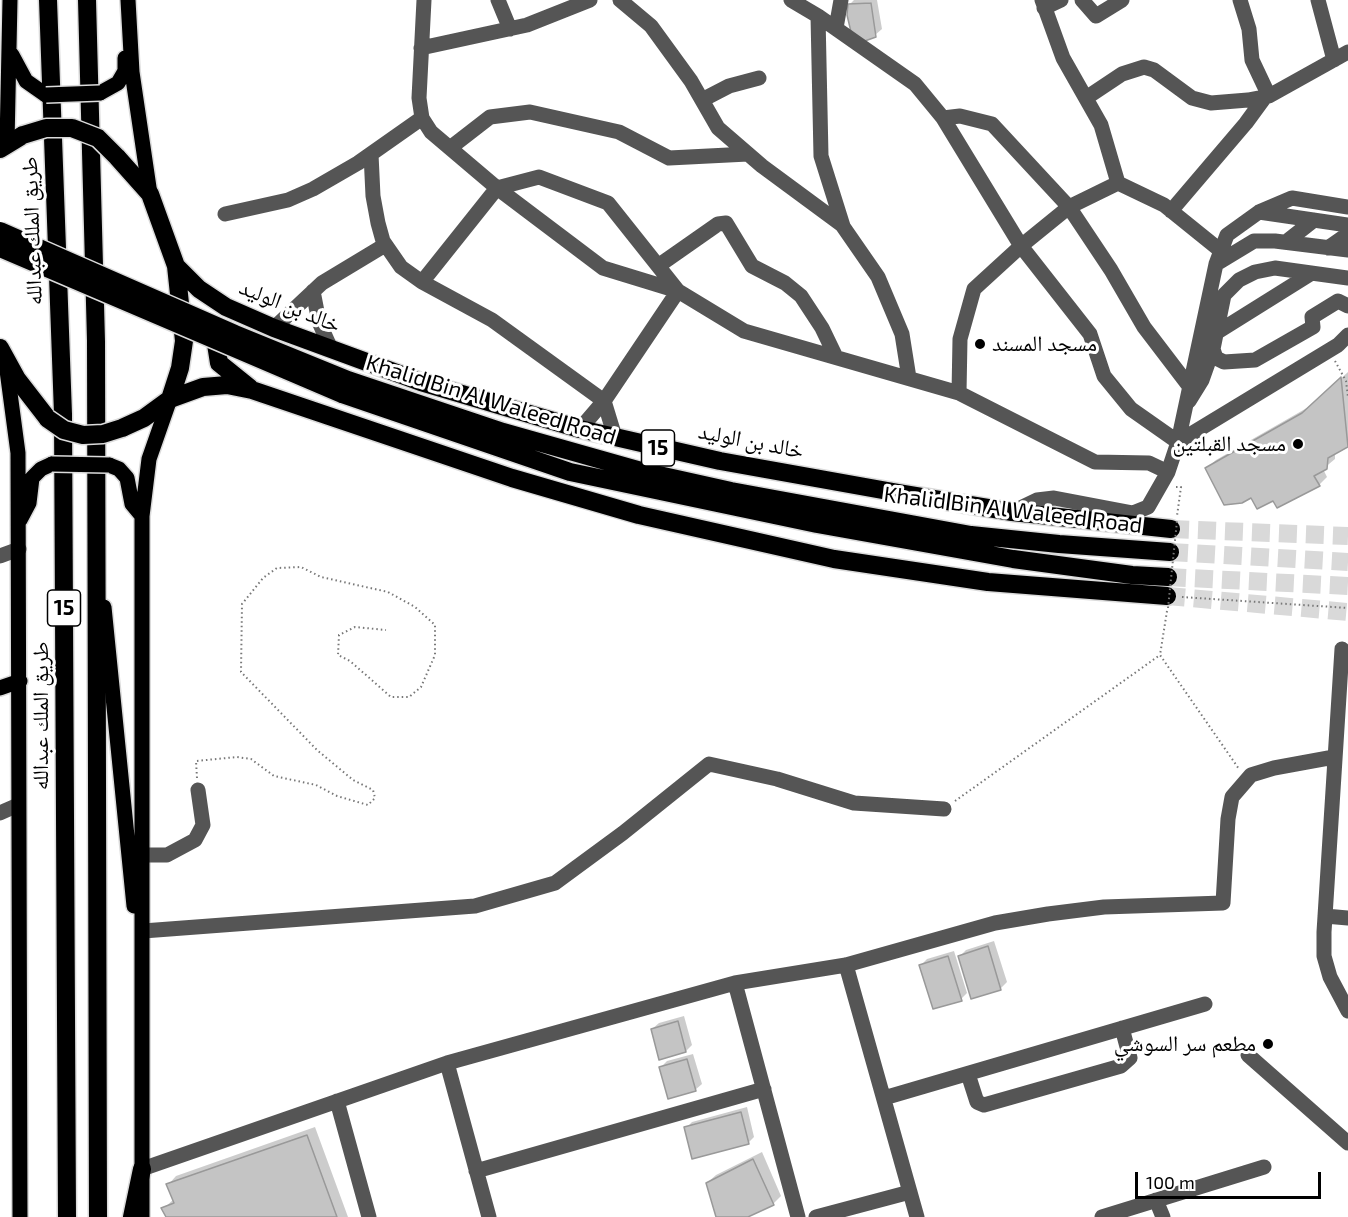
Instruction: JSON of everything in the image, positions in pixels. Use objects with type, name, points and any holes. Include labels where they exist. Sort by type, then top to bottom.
[{"type":"highway","name":"طريق الملك عبدالله","points":[[48,0],[63,414],[66,1217]]},
{"type":"highway","name":"15","points":[[87,0],[96,341],[98,1217]]},
{"type":"highway","name":"خالد بن الوليد","points":[[10,142],[46,128],[72,128],[98,138],[150,194],[176,266],[184,341],[180,368],[170,399]]},
{"type":"highway","name":"Khalid Bin Al Waleed Road","points":[[0,231],[235,334],[345,387],[640,471],[731,491],[971,535],[1170,552]]},
{"type":"highway","name":"Khalid Bin Al Waleed Road","points":[[0,248],[345,387],[559,468],[817,524],[1013,559],[1132,575],[1168,577]]},
{"type":"highway","name":"خالد بن الوليد","points":[[176,266],[208,295],[236,313],[422,382],[580,429],[720,461],[1012,512],[1174,525]]},
{"type":"highway","points":[[252,390],[219,363],[216,344],[222,333],[235,326],[267,325]]},
{"type":"highway","points":[[2,352],[17,379],[48,419],[64,430],[83,435],[103,434],[122,428],[144,418],[170,399],[203,387],[227,385],[252,390],[512,478],[639,515],[799,551],[988,582],[1167,602]]},
{"type":"highway","points":[[132,1217],[142,1169]]},
{"type":"main road","points":[[128,0],[132,72],[150,194]]},
{"type":"main road","points":[[7,7],[10,49],[10,142]]},
{"type":"main road","points":[[10,49],[21,74],[36,90],[45,95],[100,93],[113,88],[122,77],[130,32]]},
{"type":"main road","points":[[2,352],[18,453],[20,1217]]},
{"type":"main road","points":[[142,1217],[142,516],[149,459],[170,399]]},
{"type":"main road","points":[[19,522],[29,503],[32,478],[41,469],[52,464],[109,465],[119,470],[127,478],[132,504],[142,516]]},
{"type":"main road","points":[[96,527],[143,995]]},
{"type":"main road","points":[[0,688],[20,681]]},
{"type":"street","points":[[424,0],[419,98],[422,118],[431,132],[497,188],[603,268],[678,291],[744,331],[835,355],[959,393],[1095,462],[1149,463],[1165,479]]},
{"type":"street","points":[[498,0],[510,29]]},
{"type":"street","points":[[421,48],[510,29],[590,0]]},
{"type":"street","points":[[620,0],[651,26],[702,100],[718,128],[748,154],[843,226]]},
{"type":"street","points":[[791,0],[818,15],[915,84],[943,118],[1021,246],[1090,334],[1104,376],[1131,409],[1178,442]]},
{"type":"street","points":[[836,28],[841,0]]},
{"type":"street","points":[[1061,0],[1043,4],[1063,58],[1101,125],[1118,183],[1171,211],[1218,258]]},
{"type":"street","points":[[1082,0],[1096,16],[1122,0]]},
{"type":"street","points":[[1240,0],[1250,29],[1250,53],[1267,96]]},
{"type":"street","points":[[1318,0],[1334,60]]},
{"type":"street","points":[[818,15],[821,156],[843,226],[878,278],[902,334],[909,378]]},
{"type":"street","points":[[1086,98],[1122,74],[1144,67],[1154,70],[1192,98],[1211,103],[1267,96],[1348,52]]},
{"type":"street","points":[[702,100],[729,86],[759,78]]},
{"type":"street","points":[[1171,211],[1267,96]]},
{"type":"street","points":[[450,148],[490,117],[530,112],[619,132],[669,158],[748,154]]},
{"type":"street","points":[[943,118],[960,116],[992,124],[1069,207],[1111,270],[1144,327],[1189,386]]},
{"type":"street","points":[[225,214],[288,200],[313,189],[371,154],[422,118]]},
{"type":"street","points":[[371,154],[373,196],[385,245],[401,267],[422,282],[492,320],[604,401],[615,437]]},
{"type":"street","points":[[422,282],[497,188],[539,177],[608,203],[678,291]]},
{"type":"street","points":[[959,393],[960,339],[975,289],[1021,246],[1069,207],[1118,183]]},
{"type":"street","points":[[1012,512],[1036,500],[1054,498],[1138,512],[1148,507],[1165,479],[1178,442],[1218,258],[1227,235],[1259,212],[1292,198],[1348,207]]},
{"type":"street","points":[[1259,212],[1345,227]]},
{"type":"street","points":[[1286,242],[1314,220]]},
{"type":"street","points":[[658,266],[718,224],[726,223],[752,266],[785,283],[801,296],[822,328],[835,355]]},
{"type":"street","points":[[1308,245],[1345,227]]},
{"type":"street","points":[[1328,248],[1345,227]]},
{"type":"street","points":[[1218,258],[1254,241],[1286,242],[1348,250]]},
{"type":"street","points":[[267,325],[348,265],[385,245]]},
{"type":"street","points":[[1184,410],[1202,380],[1213,349],[1224,295],[1239,280],[1255,272],[1275,268],[1348,278]]},
{"type":"street","points":[[1216,333],[1312,273]]},
{"type":"street","points":[[313,291],[319,322],[331,349]]},
{"type":"street","points":[[580,429],[604,401],[678,291]]},
{"type":"street","points":[[1213,349],[1216,358],[1224,362],[1255,360],[1313,327],[1312,317],[1338,301],[1348,306]]},
{"type":"street","points":[[1178,442],[1329,351],[1348,335]]},
{"type":"street","points":[[0,556],[19,549]]},
{"type":"street","points":[[1342,649],[1344,680],[1334,757],[1324,916],[1324,956],[1330,977],[1348,1011]]},
{"type":"street","points":[[142,1169],[447,1063],[735,983],[846,965],[994,923],[1048,914],[1104,907],[1223,903],[1232,797],[1251,775],[1274,768],[1334,757]]},
{"type":"street","points":[[143,931],[372,915],[486,903],[555,883],[623,833],[679,785],[709,764],[777,779],[854,803],[944,809]]},
{"type":"street","points":[[142,855],[167,855],[195,840],[203,825],[198,790]]},
{"type":"street","points":[[0,813],[18,805]]},
{"type":"street","points":[[1324,916],[1348,918]]},
{"type":"street","points":[[846,965],[917,1217]]},
{"type":"street","points":[[735,983],[798,1217]]},
{"type":"street","points":[[884,1098],[1205,1004]]},
{"type":"street","points":[[968,1074],[977,1102],[984,1105],[1121,1066],[1130,1058],[1122,1028]]},
{"type":"street","points":[[1248,1055],[1348,1143]]},
{"type":"street","points":[[447,1063],[489,1217]]},
{"type":"street","points":[[476,1171],[764,1089]]},
{"type":"street","points":[[337,1101],[369,1217]]},
{"type":"street","points":[[1102,1217],[1264,1167]]},
{"type":"street","points":[[816,1217],[910,1192]]},
{"type":"street","points":[[1156,1200],[1163,1217]]},
{"type":"path","points":[[1329,351],[1346,381],[1348,397]]},
{"type":"path","points":[[1165,479],[1181,488],[1174,525],[1160,655],[1247,780]]},
{"type":"path","points":[[198,790],[196,761],[237,757],[251,759],[274,776],[316,785],[338,796],[368,805],[375,798],[373,790],[353,780],[317,750],[242,672],[242,604],[263,578],[278,568],[301,567],[321,576],[388,592],[415,607],[435,625],[435,655],[421,687],[409,697],[391,697],[350,661],[338,655],[339,635],[355,627],[386,630]]},
{"type":"path","points":[[1167,602],[1348,608]]},
{"type":"path","points":[[944,809],[1160,655]]},
{"type":"building","points":[[871,3],[876,37],[862,42],[852,36],[847,15],[848,4]]},
{"type":"building","name":"مسجد القبلتين","points":[[1341,377],[1348,447],[1328,458],[1327,469],[1314,476],[1320,486],[1277,508],[1273,501],[1257,509],[1251,498],[1242,503],[1224,505],[1205,468],[1302,413]]},
{"type":"building","points":[[988,946],[1001,990],[971,999],[958,956]]},
{"type":"building","points":[[948,956],[962,1001],[933,1009],[919,965]]},
{"type":"building","points":[[678,1021],[686,1052],[659,1060],[651,1029]]},
{"type":"building","points":[[687,1059],[696,1091],[668,1099],[659,1067]]},
{"type":"building","points":[[741,1112],[749,1144],[692,1159],[684,1127]]},
{"type":"building","points":[[307,1135],[337,1217],[166,1217],[161,1208],[174,1203],[166,1184]]},
{"type":"building","points":[[753,1159],[774,1205],[748,1217],[716,1217],[706,1183]]},
{"type":"tunnel","points":[[1171,529],[1348,536]]},
{"type":"tunnel","points":[[1170,552],[1348,562]]},
{"type":"tunnel","points":[[1168,577],[1348,586]]},
{"type":"tunnel","points":[[1167,596],[1348,612]]},
{"type":"place","name":"مسجد المسند","points":[[980,344]]},
{"type":"place","name":"مسجد القبلتين","points":[[1298,444]]},
{"type":"place","name":"مطعم سر السوشي","points":[[1268,1044]]}]
